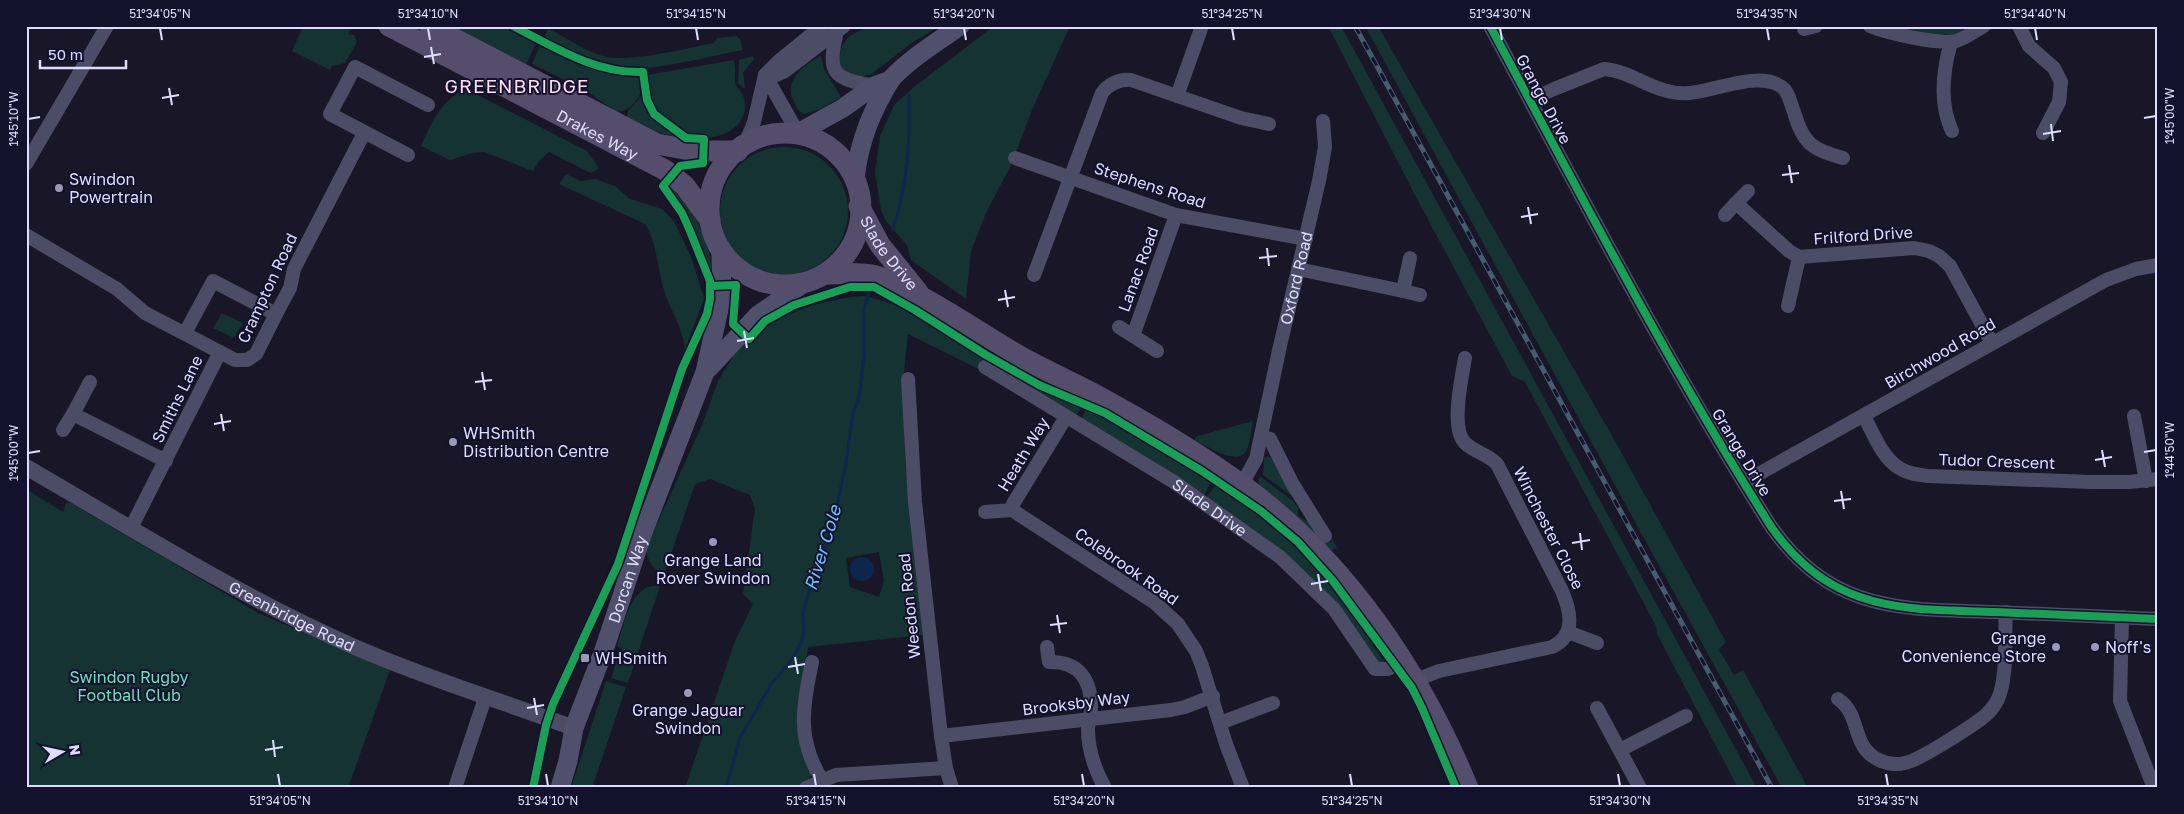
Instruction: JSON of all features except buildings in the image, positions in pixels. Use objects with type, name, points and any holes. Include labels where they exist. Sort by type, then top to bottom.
[{"type":"main road","name":"Drakes Way","points":[[388,26],[665,170],[685,186],[710,220]]},
{"type":"main road","name":"Drakes Way","points":[[430,26],[657,144],[695,151],[741,149]]},
{"type":"main road","points":[[882,83],[858,157],[855,180],[859,206],[858,225],[852,242],[839,262],[825,274],[804,283],[780,286],[756,280],[735,267],[722,251],[713,233],[710,220],[710,200],[715,181],[725,164],[741,149],[764,138],[798,133],[843,108],[882,83],[960,26]]},
{"type":"main road","points":[[798,133],[818,140],[833,149],[844,160],[855,180]]},
{"type":"main road","name":"Slade Drive","points":[[859,206],[880,245],[923,298]]},
{"type":"main road","name":"Dorcan Way","points":[[560,788],[568,761],[574,728],[604,650],[642,535],[705,372],[722,296],[722,251]]},
{"type":"main road","name":"Slade Drive","points":[[825,274],[876,276],[923,298],[1024,358],[1131,415],[1242,484],[1288,522],[1340,576],[1403,660]]},
{"type":"main road","name":"Dorcan Way","points":[[705,372],[758,315],[804,283]]},
{"type":"main road","points":[[1403,660],[1442,728],[1468,788]]},
{"type":"street","points":[[26,164],[107,26]]},
{"type":"street","points":[[741,149],[756,116],[765,75],[822,26]]},
{"type":"street","name":"Grange Drive","points":[[1490,26],[1613,254],[1744,482],[1772,528],[1791,552],[1815,573],[1843,590],[1874,601],[1901,606],[2158,619]]},
{"type":"street","points":[[1870,26],[1890,34],[1951,42],[1962,39],[1984,26]]},
{"type":"street","points":[[2018,26],[2028,46],[2054,68],[2061,82],[2059,102],[2043,133]]},
{"type":"street","points":[[1178,96],[1208,27]]},
{"type":"street","points":[[765,75],[776,75],[785,71],[841,29]]},
{"type":"street","points":[[841,29],[832,54],[832,62],[836,72],[848,81],[882,83]]},
{"type":"street","points":[[1951,42],[1946,59],[1944,108],[1954,124]]},
{"type":"street","points":[[408,155],[330,114],[355,67],[428,105]]},
{"type":"street","points":[[1530,100],[1554,88],[1604,69],[1659,89],[1684,94],[1756,80],[1770,80],[1786,90],[1796,119],[1808,143],[1818,150],[1843,158]]},
{"type":"street","points":[[765,75],[798,133]]},
{"type":"street","points":[[1034,275],[1102,92],[1110,85],[1120,80],[1131,80],[1242,118],[1269,124]]},
{"type":"street","name":"Oxford Road","points":[[1242,484],[1256,459],[1323,163],[1323,121]]},
{"type":"street","name":"Crampton Road","points":[[26,235],[117,289],[145,313],[241,361],[252,358],[290,288],[294,269],[364,132]]},
{"type":"street","name":"Stephens Road","points":[[1015,158],[1176,215],[1306,239]]},
{"type":"street","points":[[1724,215],[1748,191]]},
{"type":"street","name":"Frilford Drive","points":[[1736,203],[1774,238],[1799,257],[1914,248],[1929,251],[1939,256],[1950,266],[1992,342]]},
{"type":"street","name":"Lanac Road","points":[[1133,336],[1176,215]]},
{"type":"street","points":[[1788,306],[1799,257]]},
{"type":"street","points":[[1403,291],[1410,258]]},
{"type":"street","name":"Birchwood Road","points":[[1744,482],[2106,280],[2136,269],[2158,265]]},
{"type":"street","points":[[1298,269],[1420,295]]},
{"type":"street","points":[[185,333],[212,281],[276,314]]},
{"type":"street","name":"Lanac Road","points":[[1119,327],[1157,351]]},
{"type":"street","name":"Smiths Lane","points":[[131,528],[220,352]]},
{"type":"street","name":"Winchester Close","points":[[1465,358],[1459,405],[1459,433],[1466,444],[1488,456],[1497,464],[1562,592],[1570,618],[1568,632]]},
{"type":"street","name":"Slade Drive","points":[[985,367],[1188,492],[1280,557],[1334,609],[1373,667],[1385,670],[1403,660]]},
{"type":"street","name":"Weedon Road","points":[[908,379],[916,420],[915,502],[941,736],[946,768],[952,788]]},
{"type":"street","points":[[63,430],[90,382]]},
{"type":"street","name":"Smiths Lane","points":[[72,414],[166,461]]},
{"type":"street","name":"Tudor Crescent","points":[[1864,416],[1886,455],[1900,469],[1912,474],[2039,480],[2152,480]]},
{"type":"street","points":[[2134,416],[2152,480]]},
{"type":"street","name":"Heath Way","points":[[1012,510],[1013,504],[1066,417]]},
{"type":"street","points":[[1260,436],[1270,439],[1292,484],[1325,536]]},
{"type":"street","name":"Greenbridge Road","points":[[26,467],[232,586],[304,624],[389,662],[485,698],[574,728]]},
{"type":"street","points":[[985,512],[1012,510]]},
{"type":"street","name":"Colebrook Road","points":[[1012,510],[1137,591],[1166,612],[1178,624],[1196,651],[1243,788]]},
{"type":"street","points":[[1838,699],[1848,707],[1860,742],[1872,756],[1887,763],[1895,764],[1917,759],[1981,719],[1994,706],[2003,681],[2006,612]]},
{"type":"street","points":[[2122,618],[2119,695],[2129,727],[2151,763],[2154,788]]},
{"type":"street","points":[[1416,680],[1439,672],[1552,647],[1562,641],[1568,632],[1597,643]]},
{"type":"street","points":[[1047,647],[1049,662],[1069,664],[1079,671],[1084,678],[1089,693],[1091,710],[1088,727],[1092,758],[1098,776],[1105,788]]},
{"type":"street","points":[[812,662],[803,708],[803,728],[811,760],[822,780]]},
{"type":"street","name":"Brooksby Way","points":[[941,736],[1171,710],[1213,696]]},
{"type":"street","points":[[455,788],[485,698]]},
{"type":"street","points":[[1220,724],[1273,703]]},
{"type":"street","points":[[1597,708],[1640,788]]},
{"type":"street","points":[[1620,750],[1686,716]]},
{"type":"street","points":[[806,788],[822,780],[843,775],[946,768]]},
{"type":"green space","points":[[303,26],[352,26],[348,34],[354,35],[357,42],[345,63],[332,66],[330,70],[292,51]]},
{"type":"green space","points":[[444,26],[508,26],[537,41],[526,65]]},
{"type":"green space","points":[[872,26],[940,26],[913,42],[870,75],[855,77],[838,66],[843,44],[856,32]]},
{"type":"green space","points":[[994,26],[1070,26],[1032,110],[1011,165],[986,213],[971,251],[966,299],[911,260],[907,245],[886,221],[881,210],[875,173],[880,136],[894,105],[914,87]]},
{"type":"green space","points":[[1328,26],[1341,26],[1757,788],[1738,788],[1657,634],[1656,626],[1525,382],[1512,376],[1417,199]]},
{"type":"green space","points":[[1365,26],[1378,26],[1616,443],[1726,642],[1719,650],[1734,675],[1743,670],[1808,788],[1782,788]]},
{"type":"green space","points":[[1883,26],[1962,26],[1963,32],[1951,36],[1943,34],[1936,36]]},
{"type":"green space","points":[[548,29],[592,52],[607,57],[630,58],[660,54],[714,43],[717,38],[736,36],[740,39],[743,50],[654,67],[618,68],[587,60],[543,39]]},
{"type":"green space","points":[[541,43],[598,69],[617,74],[641,76],[642,88],[640,94],[628,108],[617,112],[585,90],[532,64]]},
{"type":"green space","points":[[753,56],[754,59],[743,73],[745,89],[738,83],[739,60]]},
{"type":"green space","points":[[821,56],[824,69],[841,97],[820,109],[804,114],[795,104],[791,94],[791,87],[797,74]]},
{"type":"green space","points":[[733,60],[735,83],[743,95],[745,107],[739,123],[724,134],[706,138],[688,135],[666,122],[653,107],[649,95],[648,75]]},
{"type":"green space","points":[[466,89],[587,151],[599,168],[591,173],[549,152],[539,161],[533,171],[484,152],[472,153],[450,160],[421,146],[438,113],[450,99]]},
{"type":"green space","points":[[643,95],[652,114],[677,135],[676,137],[657,132],[627,117],[628,111]]},
{"type":"green space","points":[[784,147],[797,148],[809,152],[829,166],[843,186],[847,198],[847,224],[843,236],[829,256],[809,270],[797,274],[784,275],[771,274],[759,270],[739,256],[725,236],[721,224],[720,211],[721,198],[725,186],[739,166],[759,152],[771,148]]},
{"type":"green space","points":[[566,174],[581,181],[595,179],[615,186],[630,199],[662,209],[674,221],[691,257],[704,298],[685,350],[679,325],[663,287],[652,239],[645,224],[559,184]]},
{"type":"green space","points":[[666,184],[675,189],[699,224],[709,253],[712,277],[685,211]]},
{"type":"green space","points":[[862,296],[879,299],[895,305],[910,312],[983,358],[1019,378],[1082,407],[1075,417],[908,334],[903,382],[905,461],[923,635],[808,647],[803,689],[813,772],[807,783],[796,788],[685,788],[735,641],[753,604],[743,594],[755,509],[750,495],[710,479],[695,484],[664,575],[648,559],[647,546],[702,425],[718,381],[742,342],[747,346],[771,325],[799,310],[846,298]],"holes":[[[879,552],[884,581],[879,597],[850,587],[846,558]]]},
{"type":"green space","points":[[222,313],[243,323],[234,338],[213,328]]},
{"type":"green space","points":[[1086,409],[1103,416],[1211,482],[1203,497],[1081,420]]},
{"type":"green space","points":[[1253,421],[1246,451],[1236,457],[1213,450],[1194,440],[1198,436]]},
{"type":"green space","points":[[1268,456],[1274,459],[1292,496],[1263,475],[1264,460],[1262,459]]},
{"type":"green space","points":[[1261,477],[1293,501],[1298,508],[1298,516],[1309,522],[1326,543],[1332,542],[1330,539],[1332,538],[1337,548],[1328,549],[1261,488],[1258,479]]},
{"type":"green space","points":[[1216,484],[1272,526],[1296,548],[1350,612],[1386,665],[1378,665],[1353,625],[1206,499]]},
{"type":"green space","name":"Swindon Rugby Football Club","points":[[26,489],[63,512],[66,503],[71,503],[258,613],[390,670],[348,788],[26,788]]},
{"type":"green space","points":[[651,586],[660,586],[628,683],[611,678],[621,648],[617,646],[628,611],[637,596]]},
{"type":"green space","points":[[606,681],[626,687],[592,788],[571,788]]},
{"type":"water","points":[[862,557],[870,561],[874,569],[870,577],[862,581],[854,577],[850,569],[854,561]]},
{"type":"waterway","name":"River Cole","points":[[893,229],[905,179],[909,129],[909,95]]},
{"type":"waterway","name":"River Cole","points":[[726,788],[740,738],[771,684],[793,658],[801,643],[804,632],[803,614],[834,519],[845,469],[853,414],[859,398],[864,355],[864,309],[869,292]]},
{"type":"railway","points":[[1355,26],[1772,788]]},
{"type":"cycle path","points":[[513,26],[576,58],[592,64],[609,69],[643,72],[647,100],[654,114],[686,138],[704,139],[703,163],[680,166],[663,186],[682,213],[710,281],[710,299],[707,314],[682,369],[618,564],[553,704],[546,725],[533,788]]},
{"type":"cycle path","points":[[1490,26],[1626,280],[1697,405],[1772,528],[1790,550],[1811,570],[1834,586],[1860,597],[1910,608],[2158,619]]},
{"type":"cycle path","points":[[711,286],[736,285],[733,324],[749,339],[765,321],[794,305],[850,287],[874,287],[1039,385],[1105,413],[1202,471],[1261,511],[1298,542],[1333,581],[1412,688],[1456,788]]},
{"type":"place","name":"Swindon Powertrain","points":[[59,188]]},
{"type":"place","name":"WHSmith Distribution Centre","points":[[453,442]]},
{"type":"place","name":"Grange Land Rover Swindon","points":[[713,542]]},
{"type":"place","name":"Grange Convenience Store","points":[[2056,647]]},
{"type":"place","name":"Noff's","points":[[2095,647]]},
{"type":"place","name":"WHSmith","points":[[585,658]]},
{"type":"place","name":"Grange Jaguar Swindon","points":[[688,693]]},
{"type":"district","name":"GREENBRIDGE","points":[[517,86]]}]
